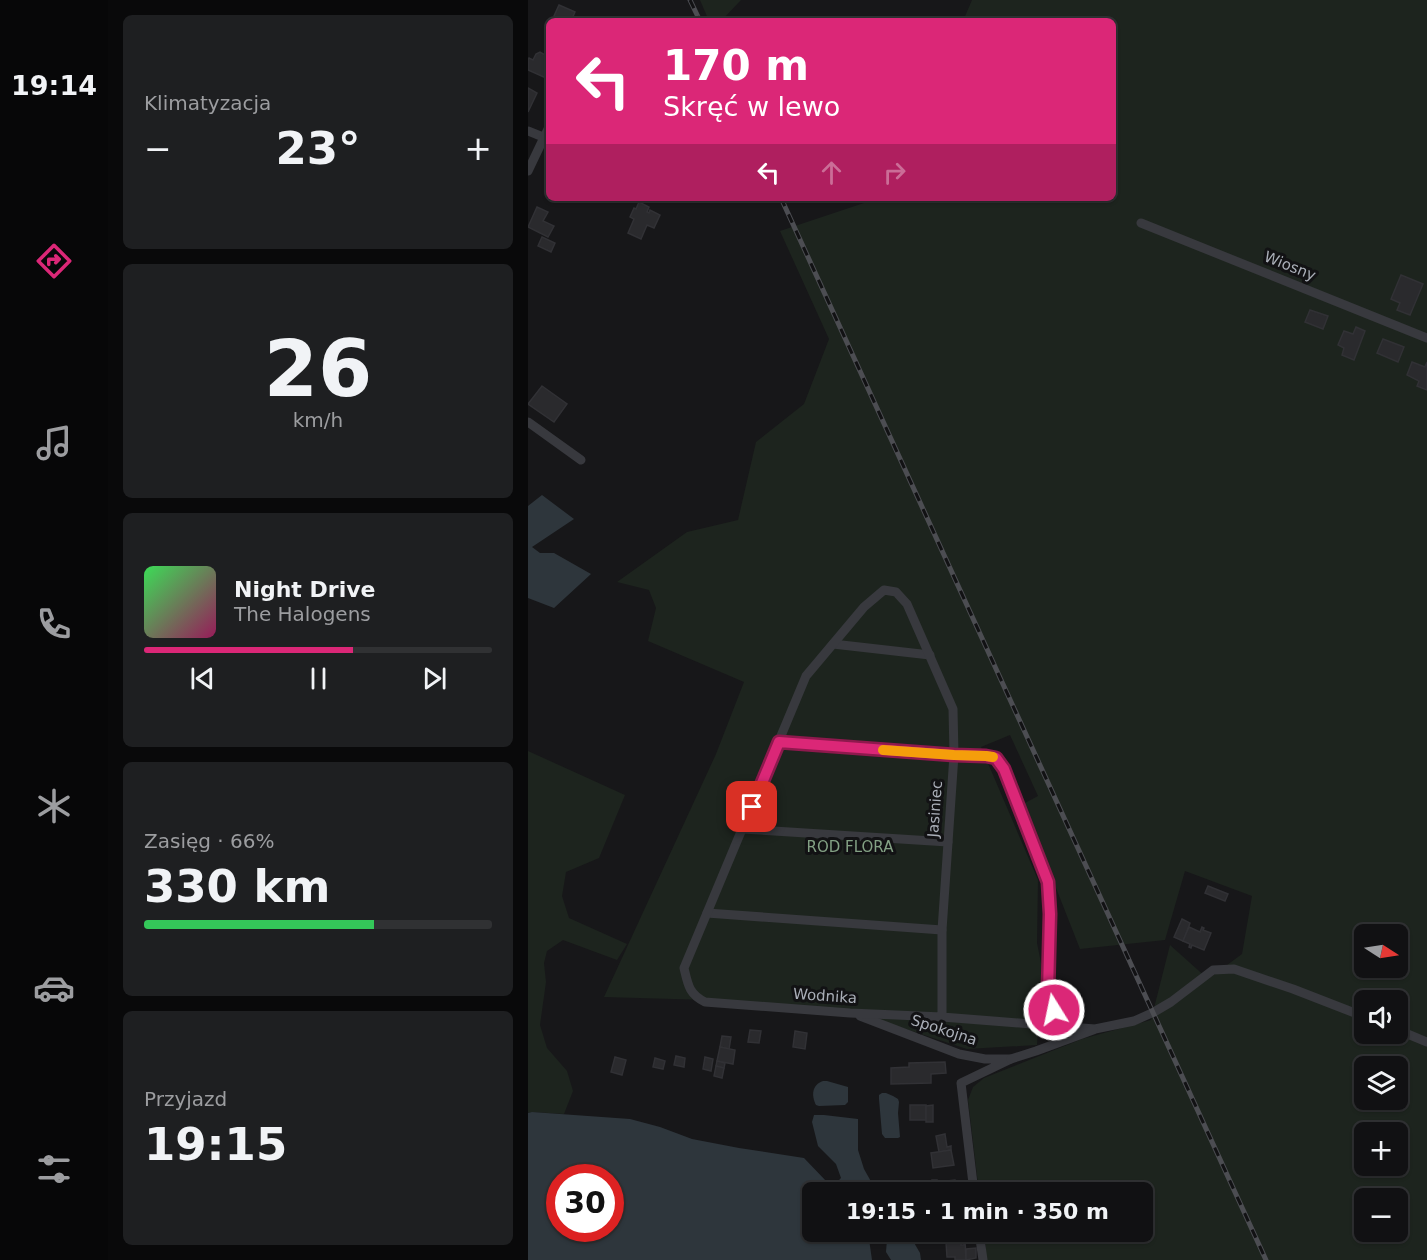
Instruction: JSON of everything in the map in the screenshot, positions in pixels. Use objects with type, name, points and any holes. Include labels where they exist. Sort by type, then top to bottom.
[{"type":"street","points":[[528,131],[546,139],[528,171]]},
{"type":"street","name":"Wiosny","points":[[1141,223],[1427,338]]},
{"type":"street","points":[[528,422],[581,460]]},
{"type":"street","name":"Jasiniec","points":[[833,644],[864,607],[884,590],[896,592],[907,604],[953,709],[954,755],[942,930],[942,1017]]},
{"type":"street","points":[[930,655],[833,644],[806,676],[707,913],[942,930]]},
{"type":"street","points":[[779,742],[996,758],[1004,769],[1048,882],[1050,914],[1048,992],[1054,1010],[1061,1019],[1095,1029]]},
{"type":"street","points":[[743,829],[948,842]]},
{"type":"street","name":"Wodnika","points":[[707,913],[684,968],[687,982],[695,997],[705,1002],[1095,1029]]},
{"type":"street","points":[[973,1182],[961,1083],[1011,1059],[1095,1029],[1134,1022],[1171,1002],[1213,970],[1234,969],[1354,1013]]},
{"type":"street","name":"Spokojna","points":[[850,1013],[959,1054],[985,1059],[1011,1059]]},
{"type":"street","points":[[1408,1034],[1427,1042]]},
{"type":"street","points":[[980,1242],[983,1260]]},
{"type":"green space","points":[[700,0],[741,0],[724,18],[708,18]]},
{"type":"green space","name":"ROD FLORA","points":[[972,0],[1427,0],[1427,1260],[984,1260],[985,1242],[1153,1242],[1153,1182],[978,1182],[968,1100],[973,1087],[984,1078],[1082,1039],[1151,1020],[1170,945],[1208,979],[1242,954],[1252,896],[1185,871],[1165,940],[1080,949],[1023,804],[1038,796],[1010,735],[981,747],[1038,880],[1037,943],[1042,968],[1037,1045],[967,1049],[847,1010],[708,1000],[604,997],[716,754],[744,682],[648,641],[656,608],[649,590],[617,582],[687,532],[738,520],[756,442],[804,404],[829,339],[780,231],[870,201],[1116,201],[1116,18],[964,18]]},
{"type":"green space","points":[[528,751],[625,795],[599,858],[566,872],[562,896],[569,918],[627,944],[617,960],[563,940],[547,951],[544,963],[546,982],[540,1025],[547,1048],[567,1071],[573,1091],[564,1114],[528,1113]]},
{"type":"shaded area","points":[[542,495],[574,519],[532,547],[540,553],[554,553],[591,574],[554,608],[528,598],[528,506]]},
{"type":"shaded area","points":[[823,1081],[848,1087],[848,1102],[845,1105],[816,1105],[813,1098],[814,1091]]},
{"type":"shaded area","points":[[882,1093],[898,1099],[900,1137],[898,1138],[885,1138],[882,1134],[879,1095]]},
{"type":"shaded area","points":[[532,1112],[630,1119],[692,1139],[804,1158],[827,1182],[802,1182],[802,1242],[869,1242],[872,1260],[528,1260],[528,1113]]},
{"type":"shaded area","points":[[814,1115],[858,1119],[858,1150],[871,1182],[837,1182],[841,1178],[836,1164],[818,1146],[812,1122]]},
{"type":"shaded area","points":[[887,1242],[914,1242],[921,1260],[891,1260],[886,1252]]},
{"type":"building","points":[[559,5],[575,12],[572,18],[556,18],[554,16]]},
{"type":"building","points":[[540,52],[545,55],[546,53],[546,78],[528,70],[529,58],[533,60]]},
{"type":"building","points":[[528,88],[537,93],[528,112]]},
{"type":"building","points":[[639,202],[649,207],[647,212],[649,213],[650,210],[660,215],[654,228],[647,225],[641,239],[628,233],[634,219],[630,217]]},
{"type":"building","points":[[537,207],[548,212],[543,221],[554,226],[548,237],[528,227]]},
{"type":"building","points":[[542,237],[555,243],[551,252],[538,246]]},
{"type":"building","points":[[1401,275],[1423,284],[1410,315],[1397,310],[1400,303],[1391,299]]},
{"type":"building","points":[[1310,310],[1328,316],[1323,329],[1305,322]]},
{"type":"building","points":[[1356,327],[1365,331],[1354,360],[1342,355],[1344,348],[1338,345],[1344,331],[1353,334]]},
{"type":"building","points":[[1383,339],[1404,347],[1398,362],[1377,353]]},
{"type":"building","points":[[1412,362],[1425,367],[1427,362],[1427,390],[1417,386],[1419,381],[1407,375]]},
{"type":"building","points":[[542,386],[567,404],[554,422],[528,404]]},
{"type":"building","points":[[1208,886],[1228,894],[1225,901],[1205,893]]},
{"type":"building","points":[[1182,919],[1190,923],[1183,941],[1174,937]]},
{"type":"building","points":[[1189,927],[1200,932],[1202,927],[1203,930],[1211,933],[1204,950],[1192,945],[1191,948],[1190,944],[1183,941]]},
{"type":"building","points":[[750,1030],[761,1031],[759,1043],[748,1042]]},
{"type":"building","points":[[795,1031],[807,1033],[805,1049],[793,1047]]},
{"type":"building","points":[[722,1036],[731,1037],[729,1049],[720,1047]]},
{"type":"building","points":[[720,1047],[735,1050],[733,1064],[717,1061]]},
{"type":"building","points":[[676,1056],[685,1058],[684,1067],[674,1065]]},
{"type":"building","points":[[615,1057],[626,1060],[622,1075],[611,1072]]},
{"type":"building","points":[[705,1057],[713,1059],[711,1071],[703,1069]]},
{"type":"building","points":[[655,1058],[665,1061],[663,1069],[653,1067]]},
{"type":"building","points":[[717,1061],[725,1063],[724,1068],[716,1066]]},
{"type":"building","points":[[945,1062],[946,1073],[931,1074],[931,1083],[891,1084],[891,1068],[909,1067],[909,1063]]},
{"type":"building","points":[[716,1066],[724,1068],[722,1078],[714,1076]]},
{"type":"building","points":[[910,1105],[926,1105],[926,1120],[910,1120]]},
{"type":"building","points":[[933,1105],[933,1122],[926,1122],[926,1106]]},
{"type":"building","points":[[945,1134],[947,1147],[951,1146],[951,1150],[939,1152],[936,1136]]},
{"type":"building","points":[[951,1150],[954,1165],[933,1168],[931,1153]]},
{"type":"building","points":[[946,1242],[961,1242],[961,1245],[965,1242],[966,1260],[947,1257]]},
{"type":"building","points":[[976,1248],[976,1258],[966,1260],[966,1249]]},
{"type":"railway","points":[[690,0],[699,18]]},
{"type":"railway","points":[[782,201],[1266,1260]]},
{"type":"slow traffic","points":[[883,750],[993,757]]},
{"type":"route","points":[[752,807],[779,742],[996,758],[1004,769],[1048,882],[1050,914],[1048,992],[1054,1010]]}]
